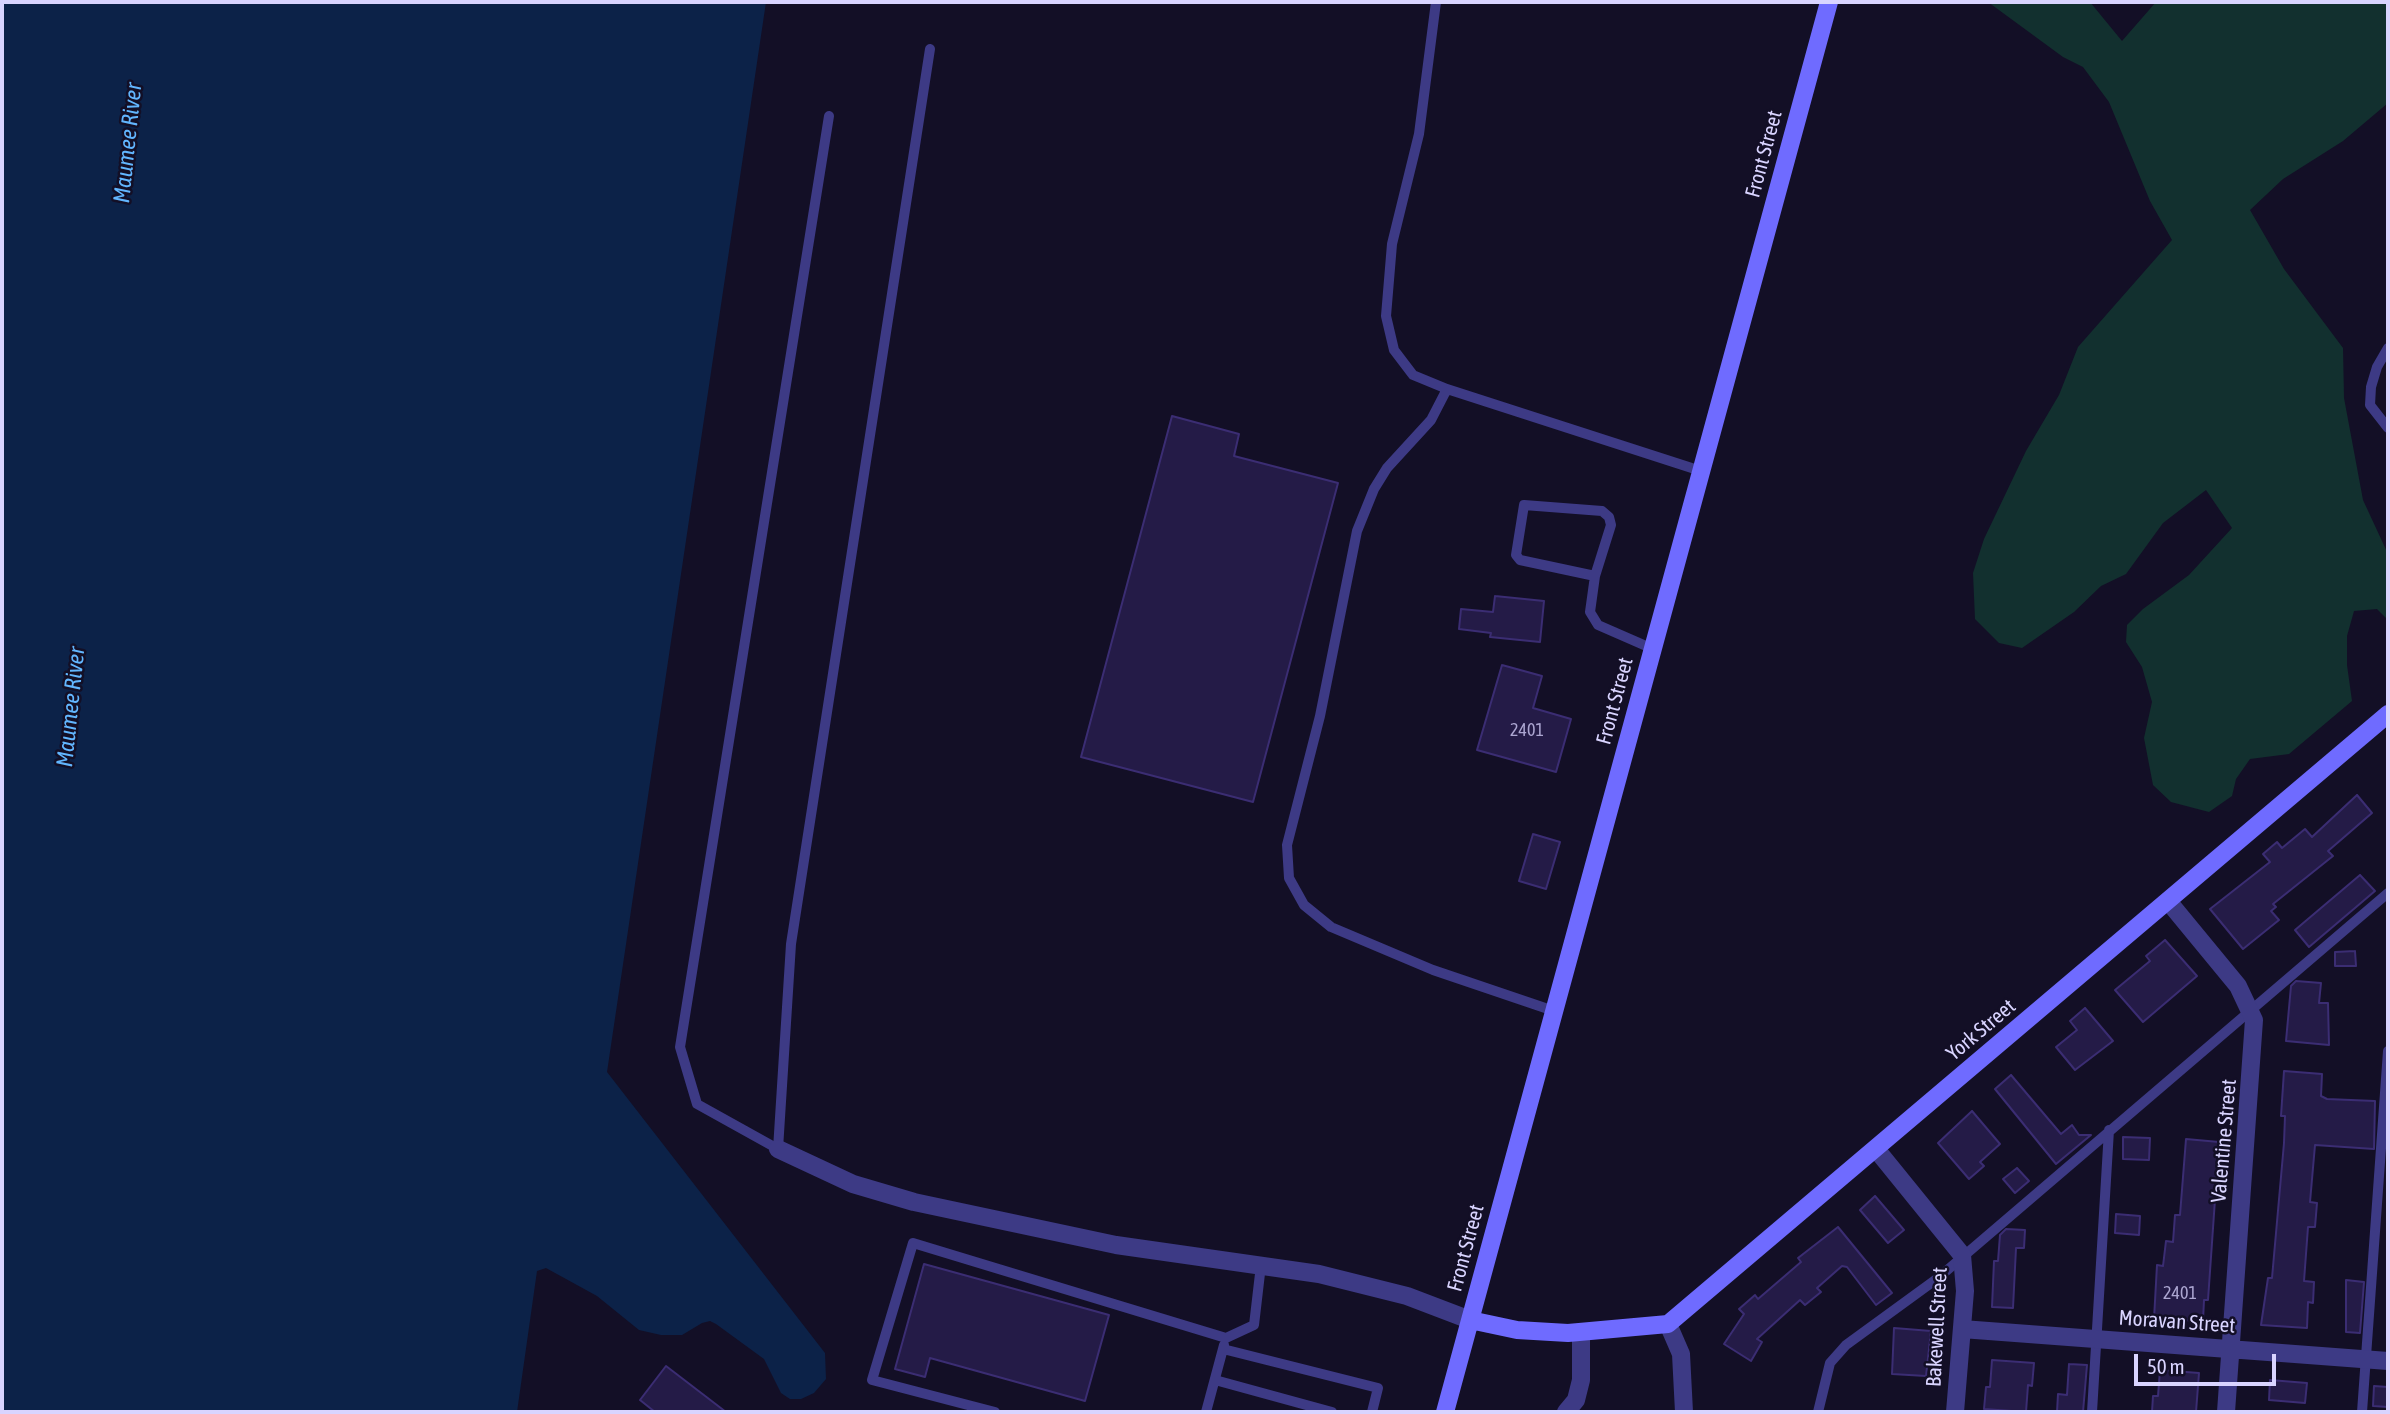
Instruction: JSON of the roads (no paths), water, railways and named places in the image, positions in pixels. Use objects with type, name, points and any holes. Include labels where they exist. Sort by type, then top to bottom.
[{"type":"street","name":"Front Street","points":[[1445,1412],[1829,2]]},
{"type":"street","name":"York Street","points":[[1668,1324],[2388,714]]},
{"type":"street","name":"Valentine Street","points":[[2168,901],[2238,986],[2250,1010],[2254,1046],[2226,1412]]},
{"type":"street","points":[[778,1149],[853,1184],[914,1202],[1116,1245],[1319,1274],[1406,1296],[1470,1320],[1517,1330],[1581,1332],[1668,1324],[1681,1353],[1684,1412]]},
{"type":"street","name":"Bakewell Street","points":[[1876,1149],[1962,1255],[1965,1272],[1955,1412]]},
{"type":"street","name":"Moravan Street","points":[[1962,1329],[2388,1362]]},
{"type":"street","points":[[1566,1412],[1576,1400],[1581,1380],[1581,1332]]},
{"type":"lane","points":[[1436,2],[1419,134],[1392,244],[1386,316],[1394,350],[1413,375],[1447,389],[1701,471]]},
{"type":"lane","points":[[829,116],[680,1047],[697,1104],[778,1149],[792,944],[930,49]]},
{"type":"lane","points":[[2388,348],[2377,367],[2371,387],[2370,405],[2388,428]]},
{"type":"lane","points":[[1447,389],[1431,420],[1387,468],[1374,489],[1357,531],[1320,716],[1287,845],[1289,878],[1304,905],[1331,927],[1433,970],[1554,1011]]},
{"type":"lane","points":[[1595,576],[1520,560],[1516,555],[1524,505],[1601,511],[1609,517],[1611,525],[1595,576],[1590,612],[1598,625],[1653,649]]},
{"type":"lane","points":[[1818,1412],[1830,1363],[1846,1345],[1938,1278],[2388,892]]},
{"type":"lane","points":[[2362,1412],[2388,1051]]},
{"type":"lane","points":[[2092,1412],[2109,1130]]},
{"type":"lane","points":[[995,1412],[873,1380],[914,1243],[1224,1344],[1378,1388],[1372,1412]]},
{"type":"lane","points":[[1206,1412],[1224,1344],[1254,1325],[1261,1265]]},
{"type":"lane","points":[[1215,1380],[1332,1412]]},
{"type":"water","name":"Maumee River","points":[[2,2],[766,2],[607,1072],[825,1353],[826,1379],[814,1393],[801,1399],[790,1399],[781,1393],[764,1359],[710,1321],[682,1335],[661,1335],[639,1330],[597,1296],[546,1268],[537,1271],[517,1412],[2,1412]]}]
